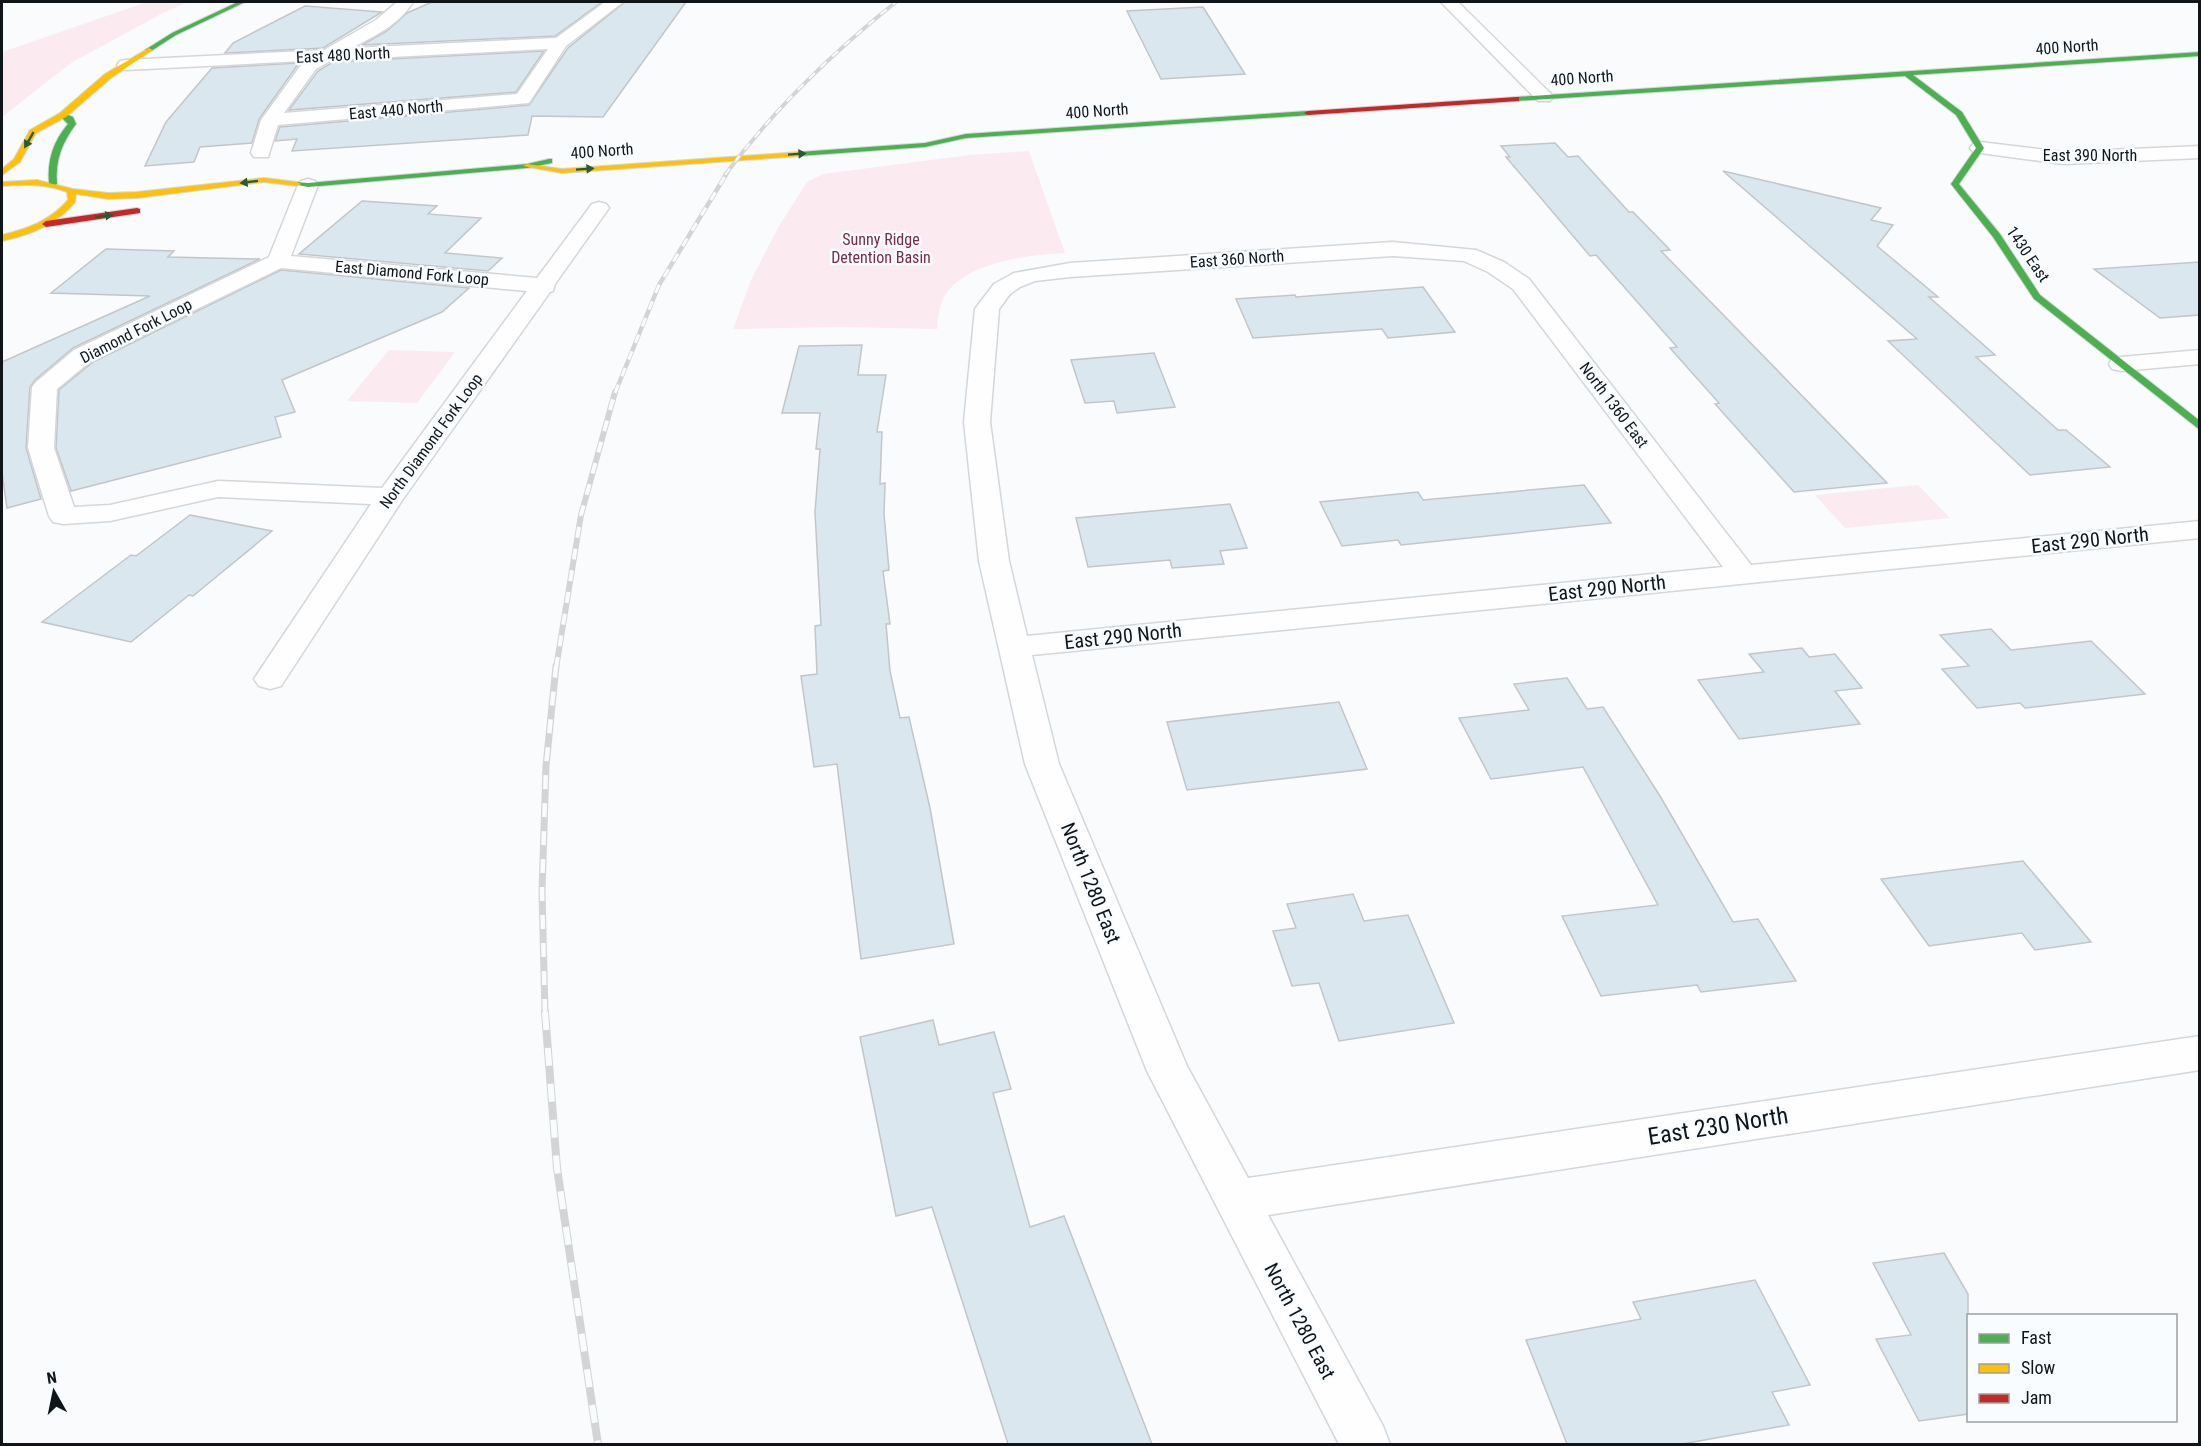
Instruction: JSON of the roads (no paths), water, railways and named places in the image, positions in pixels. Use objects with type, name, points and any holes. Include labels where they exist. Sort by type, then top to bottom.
[{"type":"main road","points":[[2,173],[17,160],[33,132],[63,115],[89,92],[126,65],[174,34],[242,2]]},
{"type":"main road","name":"400 North","points":[[308,185],[527,166],[562,171],[925,145],[966,136],[2199,54]]},
{"type":"main road","points":[[1907,74],[1959,114],[1980,148]]},
{"type":"main road","points":[[53,184],[51,166],[53,150],[72,124],[70,119],[63,115]]},
{"type":"main road","name":"1430 East","points":[[1980,148],[1955,184],[1997,236],[2037,297],[2199,427]]},
{"type":"main road","points":[[2,184],[29,182],[53,184],[71,191],[108,196],[136,195],[264,180],[308,185]]},
{"type":"main road","points":[[267,197],[308,185]]},
{"type":"main road","points":[[46,224],[68,208],[72,200],[71,191]]},
{"type":"main road","points":[[2,238],[46,224],[148,210]]},
{"type":"street","points":[[261,153],[270,120],[310,65],[382,24],[400,10],[405,2]]},
{"type":"street","points":[[560,43],[615,2]]},
{"type":"street","points":[[1449,2],[1544,97]]},
{"type":"street","name":"East 480 North","points":[[126,65],[560,43]]},
{"type":"street","name":"East 440 North","points":[[270,120],[523,99],[560,43]]},
{"type":"street","name":"East 390 North","points":[[1980,148],[2063,158],[2199,152]]},
{"type":"street","points":[[278,261],[308,185]]},
{"type":"street","name":"North Diamond Fork Loop","points":[[270,679],[390,497],[545,286],[599,208]]},
{"type":"street","name":"East 360 North","points":[[1008,283],[1036,274],[1070,270],[1382,249],[1468,255]]},
{"type":"street","name":"North 1360 East","points":[[1468,255],[1496,267],[1521,284],[1743,574]]},
{"type":"street","name":"East Diamond Fork Loop","points":[[278,261],[545,286]]},
{"type":"street","name":"Diamond Fork Loop","points":[[278,261],[83,356],[45,387],[41,448],[63,516],[110,513],[218,489],[390,497]]},
{"type":"street","name":"North 1280 East","points":[[1008,283],[994,293],[987,309],[977,422],[994,561],[1042,764],[1168,1071],[1365,1444]]},
{"type":"street","points":[[2121,364],[2199,357]]},
{"type":"street","name":"East 290 North","points":[[1014,647],[2199,529]]},
{"type":"street","name":"East 230 North","points":[[1236,1200],[2199,1053]]},
{"type":"railway","points":[[725,175],[763,127],[805,83],[849,41],[896,2]]},
{"type":"railway","points":[[615,393],[659,285],[727,173]]},
{"type":"railway","points":[[556,668],[581,515],[615,392]]},
{"type":"railway","points":[[545,1013],[542,892],[546,766],[556,666]]},
{"type":"railway","points":[[545,1012],[557,1168],[598,1444]]},
{"type":"park label","name":"Sunny Ridge Detention Basin","points":[[881,248]]}]
